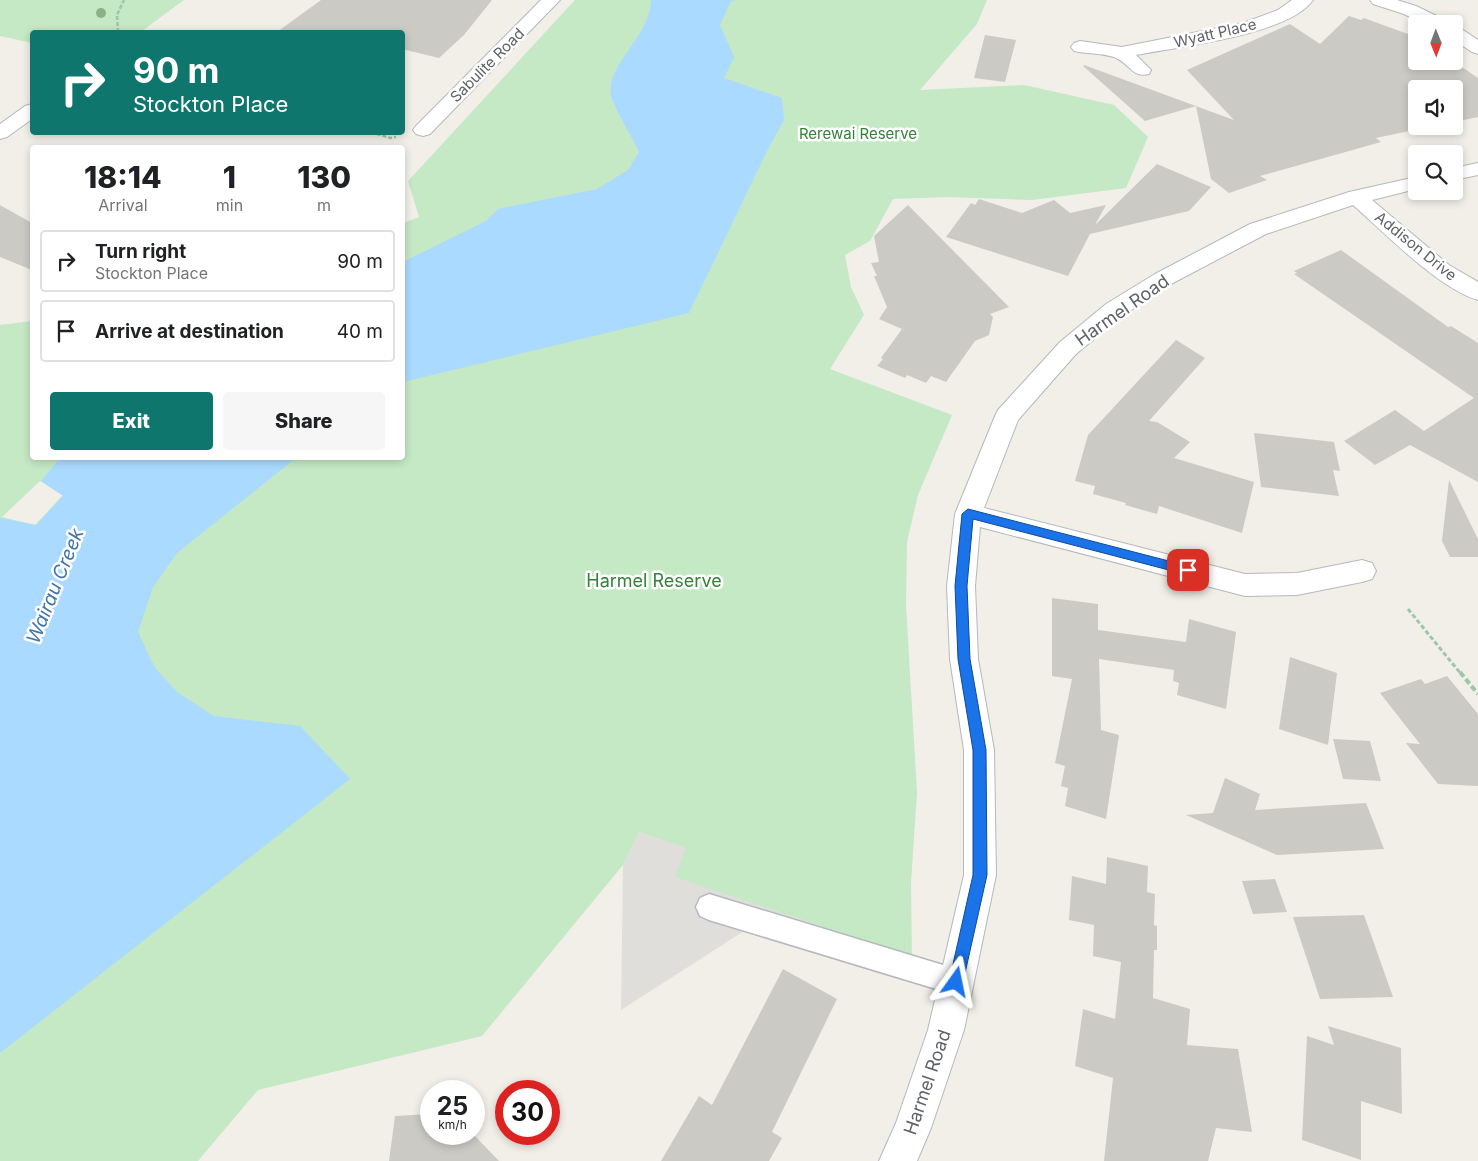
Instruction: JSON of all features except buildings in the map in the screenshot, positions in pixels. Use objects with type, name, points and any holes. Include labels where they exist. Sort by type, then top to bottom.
[{"type":"street","name":"Sabulite Road","points":[[423,130],[551,0]]},
{"type":"street","name":"Wyatt Place","points":[[1080,47],[1121,52],[1248,28],[1284,14],[1304,0]]},
{"type":"street","points":[[1379,0],[1420,15]]},
{"type":"street","points":[[1463,38],[1478,48]]},
{"type":"street","points":[[1121,52],[1142,70]]},
{"type":"street","points":[[0,133],[30,111]]},
{"type":"street","points":[[1463,172],[1478,169]]},
{"type":"street","name":"Harmel Road","points":[[898,1161],[913,1128],[946,1030],[980,875],[979,750],[964,659],[961,586],[968,514],[1007,416],[1068,348],[1114,310],[1163,279],[1258,229],[1356,197],[1408,185]]},
{"type":"street","name":"Addison Drive","points":[[1356,197],[1441,270],[1478,292]]},
{"type":"street","points":[[968,514],[1245,585],[1297,584],[1362,571]]},
{"type":"lane","points":[[709,907],[956,982]]},
{"type":"path","points":[[118,30],[116,21],[119,6],[124,0]]},
{"type":"path","points":[[380,135],[390,138],[402,136]]},
{"type":"path","points":[[1408,609],[1478,694]]},
{"type":"shaded area","points":[[639,832],[687,848],[676,877],[912,957],[904,981],[744,931],[621,1010],[623,865]]},
{"type":"green space","points":[[0,0],[184,0],[143,30],[30,30],[30,43],[0,36]]},
{"type":"green space","name":"Harmel Reserve","points":[[575,0],[987,0],[977,24],[920,90],[1024,85],[1114,105],[1148,137],[1126,188],[1032,200],[947,197],[893,199],[870,241],[845,255],[851,287],[864,315],[830,369],[952,415],[918,495],[907,542],[906,605],[917,793],[911,883],[912,957],[675,877],[686,848],[639,832],[623,865],[482,1036],[258,1090],[198,1161],[0,1161],[0,325],[30,321],[30,460],[405,460],[405,222],[419,217],[408,181]],"holes":[[[40,481],[63,495],[35,525],[2,517]]]},
{"type":"water","points":[[651,0],[736,0],[731,1],[720,25],[734,57],[724,78],[782,98],[784,120],[768,149],[689,313],[405,382],[405,261],[486,221],[498,209],[597,189],[628,170],[639,152],[613,100],[611,83],[621,61],[637,38],[649,14]]},
{"type":"water","name":"Wairau Creek","points":[[58,460],[293,460],[177,553],[153,587],[138,632],[155,668],[177,692],[214,716],[300,726],[350,779],[0,1053],[0,518],[36,525],[63,496],[41,481]]},
{"type":"route","points":[[956,982],[980,875],[979,750],[964,659],[961,586],[968,514],[1188,570]]},
{"type":"park label","name":"Rerewai Reserve","points":[[858,133]]}]
